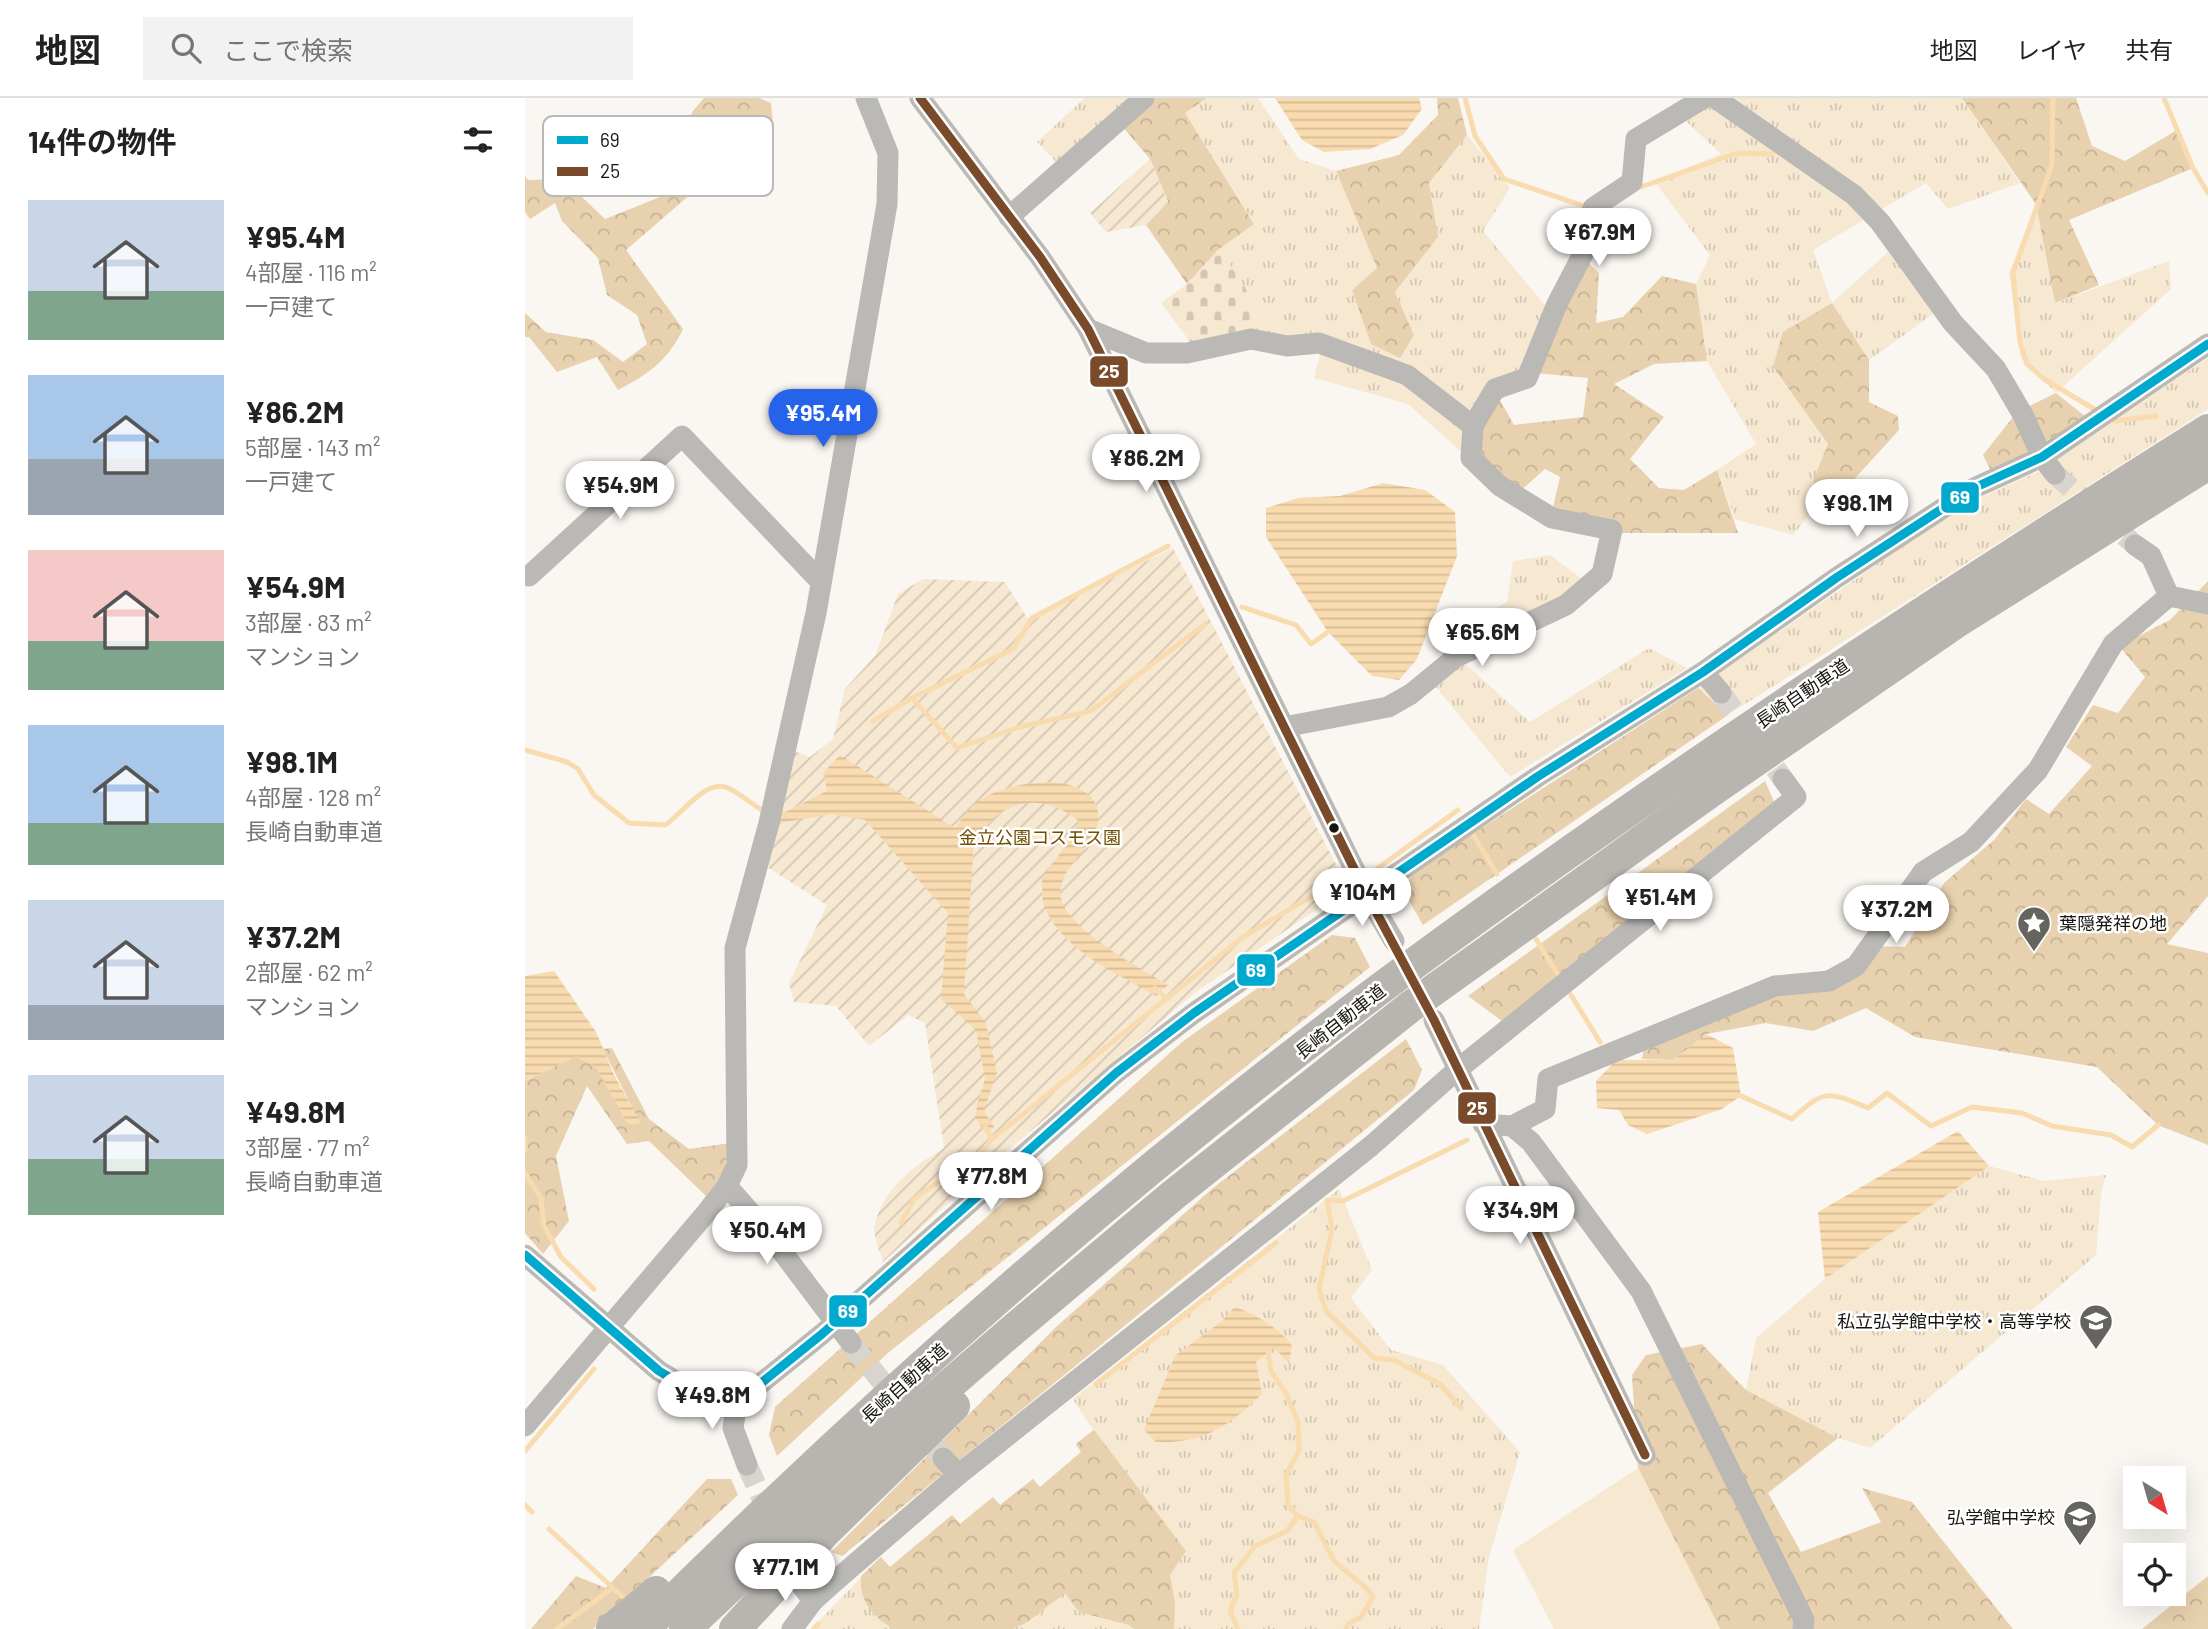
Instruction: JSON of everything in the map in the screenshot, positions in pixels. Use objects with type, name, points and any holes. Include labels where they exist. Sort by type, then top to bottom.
[{"type":"highway","name":"長崎自動車道","points":[[644,1629],[861,1422],[986,1310],[1152,1169],[1385,986],[1716,751],[2066,519],[2208,430]]},
{"type":"highway","name":"長崎自動車道","points":[[685,1629],[880,1445],[1171,1196],[1410,1007],[1699,800],[1955,623],[2208,464]]},
{"type":"highway","points":[[735,1629],[824,1533],[1171,1196]]},
{"type":"highway","points":[[612,1629],[861,1422]]},
{"type":"street","points":[[527,1420],[727,1186],[737,1164],[735,948],[771,813],[821,582],[887,204],[888,153],[866,98]]},
{"type":"street","points":[[920,98],[1088,329],[1366,893],[1394,941]]},
{"type":"street","points":[[1009,217],[1144,98]]},
{"type":"street","points":[[1284,727],[1388,707],[1411,694],[1456,657],[1566,604],[1602,574],[1612,530],[1552,518],[1500,486],[1471,458],[1473,426],[1495,389],[1527,378],[1557,304],[1583,254],[1593,208],[1632,182],[1636,139],[1704,98]]},
{"type":"street","points":[[1715,98],[1854,195],[1880,222],[1953,323],[1996,369],[2024,415],[2048,466]]},
{"type":"street","points":[[1088,329],[1146,353],[1187,353],[1251,339],[1287,346],[1319,343],[1407,375],[1473,426]]},
{"type":"street","points":[[525,1255],[659,1371],[686,1387],[739,1390],[760,1384],[836,1322],[1116,1073],[1194,1013],[1537,777],[1703,672],[1973,488],[2048,466],[2092,423],[2208,344]]},
{"type":"street","points":[[529,576],[682,436],[821,582]]},
{"type":"street","points":[[2136,545],[2151,556],[2169,596]]},
{"type":"street","points":[[2169,596],[2208,604]]},
{"type":"street","points":[[1483,1124],[1511,1126],[1545,1109],[1548,1079],[1775,986],[1829,981],[1856,966],[1923,872],[1971,842],[2038,770],[2113,643],[2169,596]]},
{"type":"street","points":[[1703,672],[1721,693]]},
{"type":"street","points":[[792,1629],[813,1601],[958,1475],[1371,1146],[1457,1070],[1796,796],[1783,779]]},
{"type":"street","points":[[1434,1020],[1645,1454]]},
{"type":"street","points":[[1511,1126],[1531,1142],[1641,1292],[1804,1620],[1803,1629]]},
{"type":"street","points":[[727,1186],[765,1228],[852,1343]]},
{"type":"street","points":[[739,1390],[733,1428],[747,1465]]},
{"type":"street","points":[[943,1458],[958,1475]]},
{"type":"street","points":[[800,1583],[813,1601]]},
{"type":"green space","points":[[704,98],[759,98],[771,103],[772,116],[690,116]]},
{"type":"green space","points":[[1085,98],[1129,98],[1060,166],[1037,142]]},
{"type":"green space","points":[[1129,98],[1207,98],[1185,113],[1254,224],[1219,249],[1187,284],[1146,225],[1168,201],[1150,159],[1116,119]]},
{"type":"green space","points":[[1207,98],[1258,98],[1299,159],[1336,171],[1377,268],[1352,290],[1371,344],[1414,335],[1395,292],[1438,237],[1429,183],[1467,135],[1510,188],[1483,231],[1549,310],[1525,372],[1492,386],[1467,457],[1408,404],[1314,378],[1321,351],[1259,333],[1246,289],[1219,249],[1254,223],[1185,113]]},
{"type":"green space","points":[[1437,98],[1458,98],[1467,135],[1429,183],[1438,237],[1395,292],[1414,335],[1400,358],[1371,344],[1352,290],[1377,268],[1336,171],[1399,155],[1438,115]]},
{"type":"green space","points":[[1695,98],[1962,98],[2020,183],[1948,209],[1926,183],[1813,250],[1832,303],[1773,368],[1828,444],[1814,481],[1824,496],[1793,535],[1735,519],[1717,470],[1756,444],[1707,361],[1696,284],[1710,255],[1654,181],[1721,154],[1674,110]]},
{"type":"green space","points":[[1962,98],[2076,98],[2092,146],[2125,161],[2177,130],[2193,168],[2069,220],[2099,285],[2055,303],[2036,204]]},
{"type":"green space","points":[[1150,159],[1168,202],[1146,225],[1106,232],[1090,213]]},
{"type":"green space","points":[[525,176],[528,180],[543,180],[543,196],[581,196],[605,219],[662,196],[689,196],[626,250],[683,329],[657,365],[618,390],[597,357],[557,372],[529,337],[525,337],[525,313],[546,332],[593,340],[623,362],[647,344],[637,315],[607,295],[598,258],[562,221],[555,203],[530,219],[525,212]]},
{"type":"green space","points":[[2036,204],[2055,303],[2169,261],[2171,289],[2056,393],[2021,358],[2009,273]]},
{"type":"green space","points":[[1219,249],[1246,289],[1259,333],[1195,348],[1161,303],[1187,284]]},
{"type":"green space","points":[[1888,252],[1935,313],[1869,360],[1832,303]]},
{"type":"green space","points":[[1579,254],[1599,273],[1596,323],[1623,317],[1662,276],[1696,284],[1707,361],[1654,364],[1614,384],[1664,417],[1630,459],[1659,488],[1684,490],[1717,470],[1738,533],[1616,533],[1550,520],[1560,477],[1545,469],[1512,498],[1467,457],[1492,386],[1514,425],[1583,417],[1588,378],[1525,372]]},
{"type":"green space","points":[[1832,303],[1869,360],[1869,402],[1898,416],[1899,430],[1838,497],[1824,496],[1813,481],[1828,444],[1773,367],[1783,332]]},
{"type":"green space","points":[[2208,358],[2208,409],[1728,715],[1698,688],[1963,505],[2038,472]]},
{"type":"green space","points":[[2056,393],[2086,417],[1992,473],[1983,455],[2017,412]]},
{"type":"green space","name":"金立公園コスモス園","points":[[1173,548],[1348,888],[1196,992],[988,1167],[883,1262],[874,1228],[885,1199],[911,1170],[944,1148],[925,1023],[908,1015],[869,1046],[836,1006],[794,1002],[789,983],[827,905],[767,867],[794,751],[810,757],[833,739],[845,689],[875,656],[898,594],[923,579],[1005,582],[1028,619]]},
{"type":"green space","points":[[1550,555],[1585,581],[1557,603],[1454,654],[1459,628],[1507,602],[1513,561]]},
{"type":"green space","points":[[2208,581],[2208,896],[2167,944],[2208,953],[2208,1145],[2158,1125],[2097,1067],[1915,1037],[1866,1008],[1813,1031],[1766,1023],[1706,1034],[1674,1060],[1642,1059],[1645,1040],[1775,986],[1829,981],[1870,946],[1905,947],[1944,883],[1995,839],[2026,799],[2049,814],[2092,766],[2066,747],[2093,705],[2118,713],[2145,677],[2119,646],[2170,620]]},
{"type":"green space","points":[[1649,648],[1687,668],[1510,777],[1431,681],[1460,659],[1530,722]]},
{"type":"green space","points":[[1698,688],[1728,715],[1423,925],[1405,894],[1412,873]]},
{"type":"green space","points":[[1765,781],[1775,804],[1502,1021],[1468,996]]},
{"type":"green space","points":[[1332,935],[1355,938],[1370,967],[888,1353],[777,1456],[769,1435],[775,1407],[1182,1042]]},
{"type":"green space","points":[[1406,1039],[1422,1070],[1414,1090],[842,1556],[831,1552],[1056,1327],[1213,1188]]},
{"type":"green space","points":[[612,1048],[649,1119],[689,1149],[730,1143],[724,1172],[706,1196],[649,1141],[627,1144],[587,1086],[556,1156],[569,1221],[543,1254],[525,1233],[525,1081],[576,1056],[597,1068],[628,1124],[640,1123],[603,1049]]},
{"type":"green space","points":[[1989,1166],[2044,1181],[2106,1175],[2101,1194],[2096,1255],[1870,1448],[1838,1438],[1746,1390],[1756,1338],[1825,1279]]},
{"type":"green space","points":[[1339,1189],[1372,1270],[1351,1298],[1391,1350],[1443,1365],[1520,1452],[1489,1557],[1479,1629],[811,1629],[881,1557],[890,1567],[952,1515],[960,1524],[993,1497],[1000,1505],[1033,1479],[1040,1487],[1081,1452],[1076,1444],[1093,1430],[1073,1399]]},
{"type":"green space","points":[[1702,1344],[1746,1390],[1838,1438],[1768,1493],[1801,1552],[1881,1522],[1862,1488],[1912,1502],[2013,1629],[1720,1629],[1638,1468],[1632,1375],[1646,1355]]},
{"type":"green space","points":[[1094,1430],[1186,1551],[1170,1575],[1175,1604],[1174,1629],[1134,1629],[1129,1625],[1079,1612],[1065,1593],[1026,1623],[1013,1629],[893,1629],[868,1607],[862,1593],[861,1576],[881,1557],[890,1567],[952,1515],[960,1524],[993,1497],[1000,1505],[1033,1479],[1040,1487],[1081,1452],[1076,1444]]},
{"type":"green space","points":[[1638,1468],[1720,1629],[1554,1629],[1513,1550]]},
{"type":"green space","points":[[707,1479],[731,1479],[738,1495],[593,1629],[531,1629],[576,1576],[606,1588]]},
{"type":"green space","points":[[2208,1576],[2208,1629],[2142,1629],[2171,1606],[2186,1606],[2186,1594]]},
{"type":"shaded area","points":[[1275,98],[1419,98],[1422,109],[1403,135],[1370,149],[1324,152],[1302,140]]},
{"type":"shaded area","points":[[1383,483],[1425,490],[1455,512],[1457,556],[1417,659],[1399,680],[1372,676],[1328,632],[1266,537],[1266,508],[1298,498],[1340,496]]},
{"type":"shaded area","points":[[840,755],[955,828],[976,803],[1008,788],[1026,784],[1063,784],[1079,789],[1091,797],[1098,811],[1098,823],[1094,834],[1065,876],[1061,898],[1077,923],[1091,935],[1168,985],[1156,996],[1092,959],[1063,935],[1052,921],[1043,902],[1042,878],[1071,838],[1079,821],[1064,811],[1035,803],[1021,804],[996,817],[974,842],[964,994],[986,1023],[997,1073],[984,1110],[994,1127],[986,1134],[976,1119],[985,1079],[976,1030],[941,999],[948,913],[865,820],[832,814],[774,824],[776,811],[785,812],[827,791],[824,772]]},
{"type":"shaded area","points":[[554,971],[596,1032],[614,1075],[641,1123],[628,1124],[597,1068],[576,1056],[525,1081],[525,976]]},
{"type":"shaded area","points":[[1706,1034],[1733,1048],[1741,1096],[1722,1109],[1647,1134],[1628,1125],[1619,1110],[1597,1108],[1596,1081],[1616,1060],[1673,1060]]},
{"type":"shaded area","points":[[1958,1131],[1989,1166],[1825,1279],[1818,1212]]},
{"type":"shaded area","points":[[1235,1307],[1267,1322],[1287,1339],[1292,1346],[1289,1363],[1274,1348],[1256,1362],[1262,1394],[1238,1415],[1201,1436],[1173,1442],[1156,1442],[1144,1430],[1175,1356],[1222,1321]]},
{"type":"waterway","points":[[1465,98],[1475,136],[1504,179],[1587,207]]},
{"type":"waterway","points":[[2053,98],[2052,165],[2013,273],[2020,343],[2027,364],[2044,379],[2099,412]]},
{"type":"waterway","points":[[2164,98],[2193,168],[2208,193]]},
{"type":"waterway","points":[[1641,187],[1737,153],[1772,154]]},
{"type":"waterway","points":[[2111,419],[2115,421],[2156,416]]},
{"type":"waterway","points":[[912,698],[1013,649],[1032,618],[1168,546]]},
{"type":"waterway","points":[[1242,607],[1296,625],[1311,644],[1328,632]]},
{"type":"waterway","points":[[873,721],[912,698],[957,748],[1020,727],[1091,711],[1205,624]]},
{"type":"waterway","points":[[525,750],[567,762],[578,769],[594,795],[629,823],[665,825],[703,792],[720,786],[733,790],[765,812]]},
{"type":"waterway","points":[[1374,871],[1458,810]]},
{"type":"waterway","points":[[1472,833],[1497,874]]},
{"type":"waterway","points":[[901,1223],[914,1199],[935,1184],[966,1171],[992,1139],[1243,937],[1317,893],[1339,885]]},
{"type":"waterway","points":[[1536,939],[1558,975]]},
{"type":"waterway","points":[[1155,988],[1167,999]]},
{"type":"waterway","points":[[1571,995],[1600,1042]]},
{"type":"waterway","points":[[1741,1096],[1792,1119],[1812,1102],[1827,1096],[1844,1098],[1868,1108],[1887,1093],[1931,1126],[1972,1107],[2022,1113],[2052,1126],[2111,1135],[2132,1147],[2158,1125]]},
{"type":"waterway","points":[[985,1126],[992,1139]]},
{"type":"waterway","points":[[525,1138],[525,1150]]},
{"type":"waterway","points":[[1461,1408],[1440,1384],[1394,1360],[1374,1358],[1326,1311],[1319,1289],[1332,1229],[1327,1200],[1343,1201],[1467,1140]]},
{"type":"waterway","points":[[525,1173],[541,1198],[544,1226],[561,1257],[594,1289]]},
{"type":"waterway","points":[[1096,1384],[1276,1243]]},
{"type":"waterway","points":[[1268,1351],[1271,1371],[1286,1393],[1298,1422],[1299,1451],[1286,1475],[1288,1505],[1298,1516],[1314,1522],[1334,1561],[1373,1597],[1361,1617],[1348,1624],[1346,1629]]},
{"type":"waterway","points":[[525,1451],[594,1369]]},
{"type":"waterway","points":[[525,1505],[532,1512]]},
{"type":"waterway","points":[[1238,1629],[1230,1611],[1237,1594],[1234,1573],[1255,1546],[1287,1531],[1298,1516]]},
{"type":"waterway","points":[[549,1529],[625,1599]]},
{"type":"waterway","points":[[557,1629],[611,1589]]},
{"type":"waterway","points":[[814,1629],[818,1624]]},
{"type":"tunnel","points":[[2055,474],[2135,545]]},
{"type":"tunnel","points":[[1721,693],[1783,779]]},
{"type":"tunnel","points":[[851,1343],[943,1458]]},
{"type":"tunnel","points":[[747,1465],[772,1521]]},
{"type":"transit line","name":"25","points":[[920,98],[1040,257],[1088,329],[1366,893],[1434,1020],[1645,1455]]},
{"type":"transit line","name":"69","points":[[525,1255],[659,1371],[686,1387],[720,1391],[760,1384],[822,1334],[1116,1073],[1194,1013],[1537,777],[1703,672],[1836,578],[1974,488],[2042,457],[2208,344]]},
{"type":"place","name":"葉隠発祥の地","points":[[2034,953]]},
{"type":"place","name":"私立弘学館中学校・高等学校","points":[[2096,1351]]},
{"type":"place","name":"弘学館中学校","points":[[2080,1547]]}]
